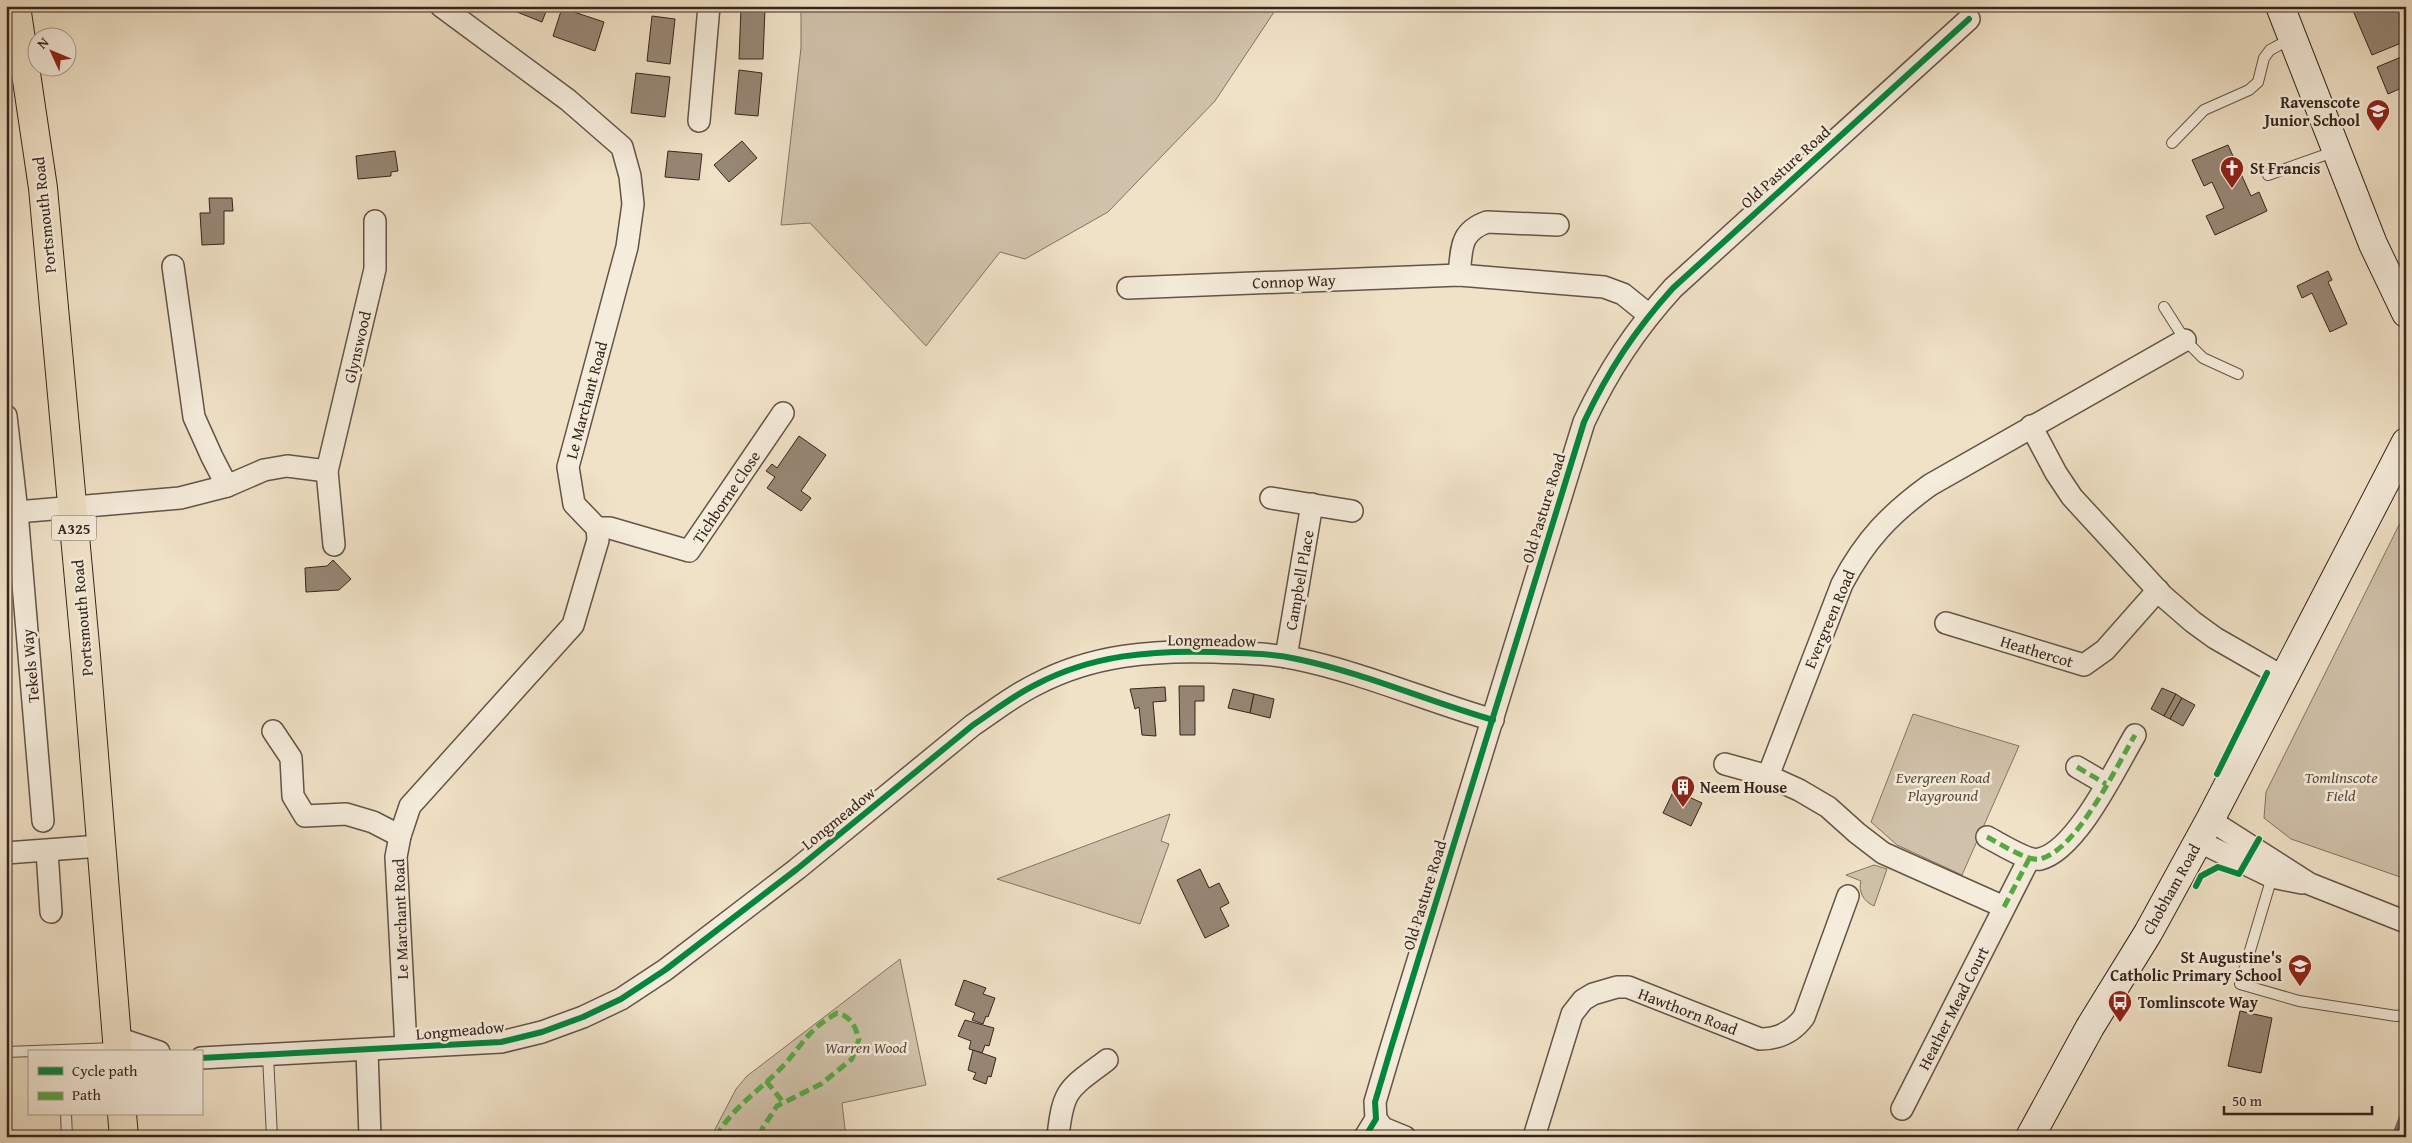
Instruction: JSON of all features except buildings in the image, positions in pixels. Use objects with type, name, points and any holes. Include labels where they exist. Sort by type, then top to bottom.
[{"type":"main road","name":"Portsmouth Road","points":[[16,6],[43,188],[117,1046]]},
{"type":"main road","points":[[2280,6],[2373,244],[2406,313]]},
{"type":"main road","name":"Chobham Road","points":[[2030,1137],[2090,1028],[2148,934],[2406,442]]},
{"type":"main road","points":[[122,1116],[124,1137]]},
{"type":"street","name":"Le Marchant Road","points":[[406,1048],[396,856],[400,836],[410,806],[573,625],[598,540],[597,528],[574,504],[568,467],[627,247],[633,204],[630,176],[622,148],[464,12],[441,6]]},
{"type":"street","points":[[698,122],[709,6]]},
{"type":"street","name":"Old Pasture Road","points":[[1370,1128],[1379,1085],[1584,422],[1612,366],[1649,315],[1700,263],[1969,20]]},
{"type":"street","name":"Glynswood","points":[[334,544],[327,472],[375,269],[374,221]]},
{"type":"street","points":[[1459,275],[1464,240],[1474,228],[1487,222],[1558,224]]},
{"type":"street","points":[[173,266],[194,417],[227,486]]},
{"type":"street","name":"Connop Way","points":[[1128,288],[1459,275],[1604,287],[1623,294],[1649,315]]},
{"type":"street","name":"Evergreen Road","points":[[1768,776],[1842,584],[1867,542],[1905,503],[1930,485],[2185,340]]},
{"type":"street","name":"Tichborne Close","points":[[597,528],[610,528],[689,551],[783,413]]},
{"type":"street","name":"Tekels Way","points":[[6,416],[17,512],[43,821]]},
{"type":"street","points":[[2031,426],[2056,473],[2072,497],[2158,590],[2193,622],[2232,648],[2283,677]]},
{"type":"street","points":[[17,512],[180,498],[227,486],[264,470],[287,466],[327,472]]},
{"type":"street","points":[[1271,498],[1352,511]]},
{"type":"street","name":"Campbell Place","points":[[1286,657],[1312,504]]},
{"type":"street","name":"Heathercot","points":[[1946,624],[2084,665],[2105,650],[2158,590]]},
{"type":"street","name":"Longmeadow","points":[[202,1058],[366,1051],[501,1042],[542,1032],[621,998],[705,941],[973,725],[1012,697],[1038,683],[1091,663],[1153,652],[1246,653],[1286,657],[1338,670],[1493,720]]},
{"type":"street","points":[[274,731],[291,758],[293,796],[305,816],[346,814],[373,822],[400,836]]},
{"type":"street","points":[[1987,837],[2029,859],[2040,860],[2067,842],[2079,829],[2135,735]]},
{"type":"street","points":[[1725,764],[1768,776],[1828,807],[1883,853],[2004,907]]},
{"type":"street","points":[[2077,767],[2106,784]]},
{"type":"street","points":[[2204,830],[2272,878],[2310,884]]},
{"type":"street","points":[[2204,830],[2310,884],[2406,922]]},
{"type":"street","points":[[6,853],[100,846]]},
{"type":"street","points":[[47,851],[51,912]]},
{"type":"street","name":"Heather Mead Court","points":[[1902,1109],[2029,859]]},
{"type":"street","name":"Hawthorn Road","points":[[1534,1137],[1569,1022],[1583,1000],[1606,990],[1628,988],[1760,1039],[1776,1038],[1792,1030],[1804,1017],[1848,896]]},
{"type":"street","points":[[117,1046],[145,1050]]},
{"type":"street","points":[[366,1051],[370,1137]]},
{"type":"street","points":[[1058,1137],[1061,1109],[1068,1091],[1107,1060]]},
{"type":"street","points":[[1370,1128],[1383,1128],[1405,1137]]},
{"type":"lane","points":[[2172,143],[2204,110],[2249,90],[2258,82],[2264,58],[2270,50],[2292,38]]},
{"type":"lane","points":[[2268,174],[2337,151]]},
{"type":"lane","points":[[2164,307],[2185,340],[2203,358],[2238,374]]},
{"type":"lane","points":[[2272,878],[2240,984],[2298,1001],[2396,1016],[2406,1013]]},
{"type":"lane","points":[[43,1050],[117,1046]]},
{"type":"lane","points":[[6,1052],[28,1051]]},
{"type":"lane","points":[[268,1056],[272,1137]]},
{"type":"lane","points":[[66,1116],[66,1137]]},
{"type":"green space","points":[[801,6],[1278,6],[1215,101],[1108,212],[1025,259],[1000,252],[926,346],[810,223],[781,225],[801,48]]},
{"type":"green space","name":"Tomlinscote Field","points":[[2406,511],[2406,879],[2291,839],[2264,818],[2266,792]]},
{"type":"green space","name":"Evergreen Road Playground","points":[[1913,714],[2019,746],[1962,875],[1897,845],[1871,822]]},
{"type":"green space","points":[[1170,814],[1161,841],[1169,844],[1140,924],[997,879]]},
{"type":"green space","points":[[1874,865],[1887,869],[1874,906],[1862,895],[1861,881],[1846,875]]},
{"type":"green space","name":"Warren Wood","points":[[900,959],[926,1085],[842,1103],[846,1137],[711,1137],[736,1089],[747,1076]]},
{"type":"waterway","points":[[2394,1137],[2406,1106]]},
{"type":"marked path","points":[[1987,837],[2028,858],[2040,859],[2054,852],[2068,840],[2094,806],[2135,735]]},
{"type":"marked path","points":[[2077,767],[2106,784]]},
{"type":"marked path","points":[[2004,907],[2029,859]]},
{"type":"marked path","points":[[716,1137],[730,1116],[785,1064],[813,1030],[837,1013],[846,1016],[854,1026],[859,1039],[852,1059],[821,1084],[777,1106],[762,1129],[761,1137]]},
{"type":"marked path","points":[[766,1081],[783,1102]]},
{"type":"cycle path","points":[[1365,1137],[1376,1119],[1375,1102],[1391,1048],[1584,422],[1603,385],[1634,335],[1673,288],[1969,19]]},
{"type":"cycle path","points":[[202,1058],[501,1042],[542,1032],[583,1017],[621,999],[665,970],[797,869],[973,725],[1004,703],[1029,688],[1079,666],[1123,656],[1168,652],[1256,654],[1287,657],[1371,679],[1493,720]]},
{"type":"cycle path","points":[[2217,774],[2267,673]]},
{"type":"cycle path","points":[[2196,886],[2201,876],[2218,867],[2239,874],[2259,839]]},
{"type":"place","name":"Ravenscote Junior School","points":[[2378,132]]},
{"type":"place","name":"St Francis","points":[[2232,189]]},
{"type":"place","name":"Neem House","points":[[1683,808]]},
{"type":"place","name":"St Augustine's Catholic Primary School","points":[[2300,987]]},
{"type":"place","name":"Tomlinscote Way","points":[[2120,1023]]}]
